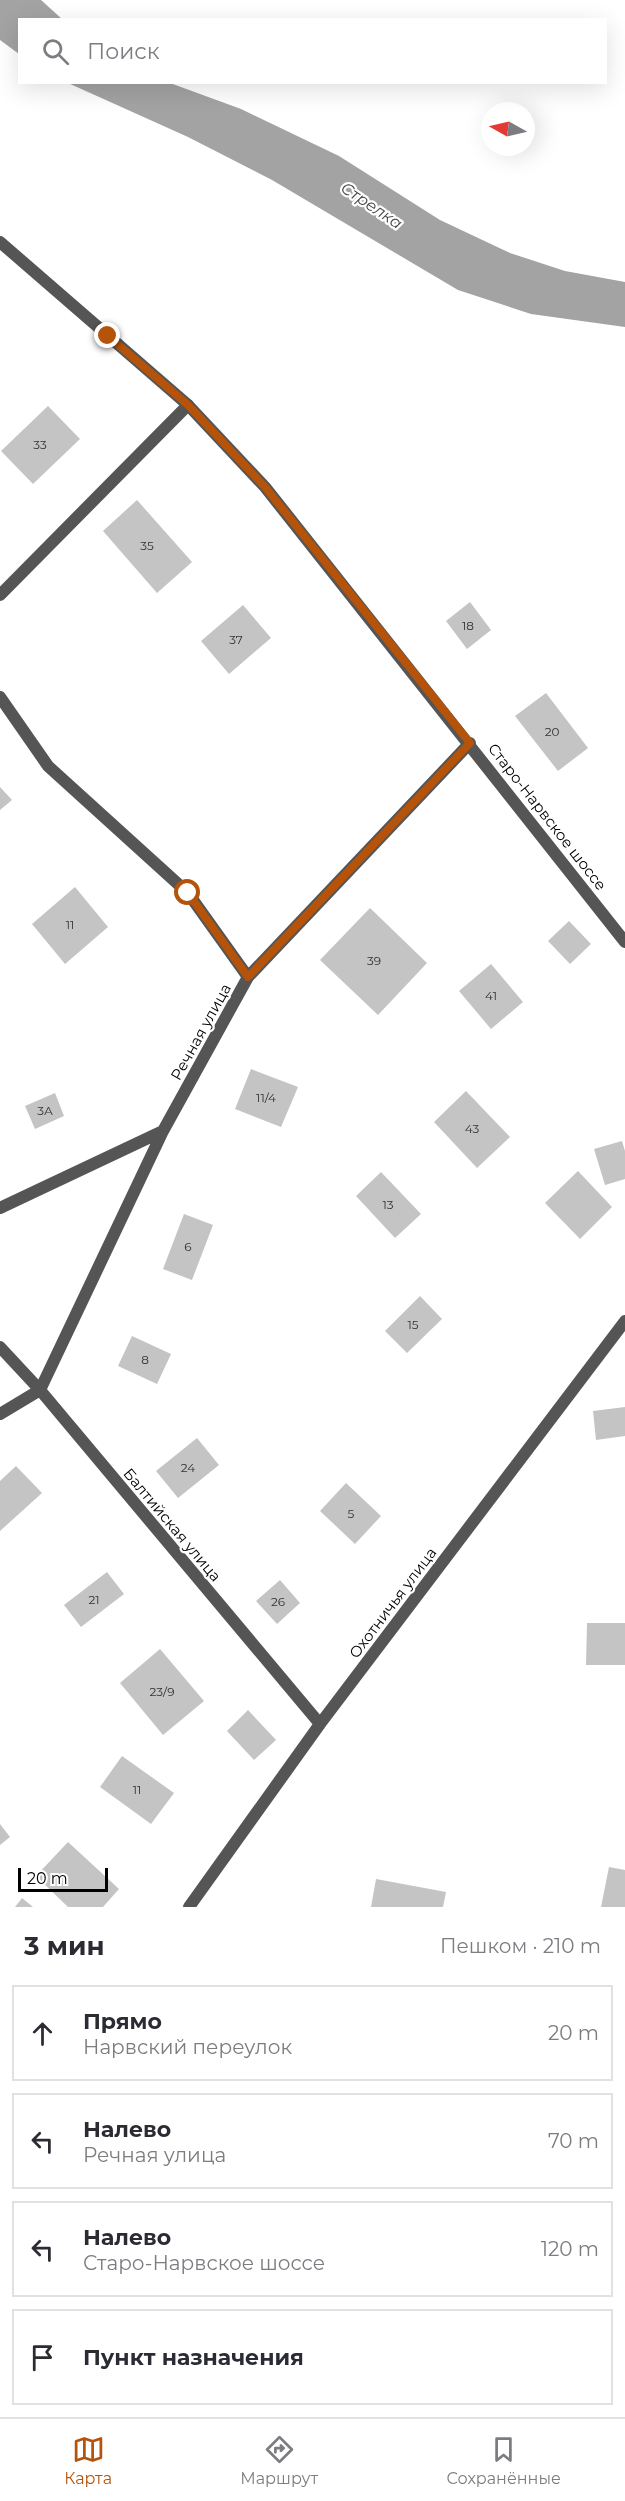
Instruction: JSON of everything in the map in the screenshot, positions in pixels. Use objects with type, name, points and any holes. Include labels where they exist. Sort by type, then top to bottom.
[{"type":"street","name":"Старо-Нарвское шоссе","points":[[0,242],[188,405],[265,487],[470,743],[625,942]]},
{"type":"street","points":[[0,595],[188,405]]},
{"type":"street","points":[[0,697],[48,766],[188,893],[248,977]]},
{"type":"street","name":"Речная улица","points":[[40,1390],[163,1131],[248,977],[470,743]]},
{"type":"street","points":[[0,1208],[163,1131]]},
{"type":"street","name":"Охотничья улица","points":[[189,1907],[320,1724],[625,1321]]},
{"type":"street","name":"Балтийская улица","points":[[0,1347],[40,1390],[320,1724]]},
{"type":"street","points":[[0,1414],[40,1390]]},
{"type":"water","points":[[0,0],[41,0],[61,18],[18,18],[18,53],[0,40]]},
{"type":"water","name":"Стрелка","points":[[70,84],[173,84],[241,109],[339,156],[440,220],[510,253],[565,271],[625,282],[625,327],[531,314],[458,290],[272,180],[188,137]]},
{"type":"building","points":[[48,406],[80,439],[33,484],[1,451]]},
{"type":"building","points":[[137,500],[192,562],[157,593],[103,531]]},
{"type":"building","points":[[470,602],[491,630],[467,649],[446,621]]},
{"type":"building","points":[[243,605],[271,638],[229,674],[201,641]]},
{"type":"building","points":[[546,693],[588,748],[558,771],[515,716]]},
{"type":"building","points":[[0,787],[12,800],[0,810]]},
{"type":"building","points":[[75,887],[108,927],[65,964],[32,924]]},
{"type":"building","points":[[370,908],[427,963],[378,1015],[320,960]]},
{"type":"building","points":[[569,921],[591,944],[570,964],[548,941]]},
{"type":"building","points":[[491,964],[523,1002],[491,1029],[459,991]]},
{"type":"building","points":[[251,1069],[298,1087],[281,1127],[235,1109]]},
{"type":"building","points":[[466,1091],[510,1137],[477,1168],[434,1122]]},
{"type":"building","points":[[55,1093],[64,1116],[35,1129],[25,1106]]},
{"type":"building","points":[[622,1141],[625,1151],[625,1179],[605,1185],[594,1149]]},
{"type":"building","points":[[578,1171],[612,1207],[580,1239],[545,1203]]},
{"type":"building","points":[[381,1172],[421,1214],[395,1238],[356,1196]]},
{"type":"building","points":[[184,1214],[213,1225],[192,1280],[163,1269]]},
{"type":"building","points":[[420,1296],[442,1319],[407,1353],[385,1331]]},
{"type":"building","points":[[132,1336],[171,1354],[157,1384],[118,1366]]},
{"type":"building","points":[[625,1407],[625,1436],[596,1440],[593,1411]]},
{"type":"building","points":[[197,1438],[219,1465],[178,1498],[156,1471]]},
{"type":"building","points":[[16,1466],[42,1493],[0,1531],[0,1481]]},
{"type":"building","points":[[346,1483],[381,1516],[355,1544],[320,1511]]},
{"type":"building","points":[[107,1572],[124,1594],[81,1627],[64,1605]]},
{"type":"building","points":[[280,1580],[300,1603],[277,1624],[256,1601]]},
{"type":"building","points":[[587,1623],[625,1623],[625,1665],[586,1665]]},
{"type":"building","points":[[160,1649],[204,1701],[163,1735],[120,1683]]},
{"type":"building","points":[[248,1710],[276,1740],[254,1760],[227,1731]]},
{"type":"building","points":[[122,1756],[174,1793],[151,1824],[100,1787]]},
{"type":"building","points":[[0,1824],[10,1837],[0,1845]]},
{"type":"building","points":[[68,1842],[119,1889],[103,1907],[68,1907],[36,1876]]},
{"type":"building","points":[[609,1867],[625,1870],[625,1907],[601,1907]]},
{"type":"building","points":[[376,1879],[446,1892],[443,1907],[371,1907]]},
{"type":"building","points":[[22,1898],[33,1907],[15,1907]]},
{"type":"route","points":[[108,336],[188,405],[265,487],[470,743],[248,977],[188,893]]}]
